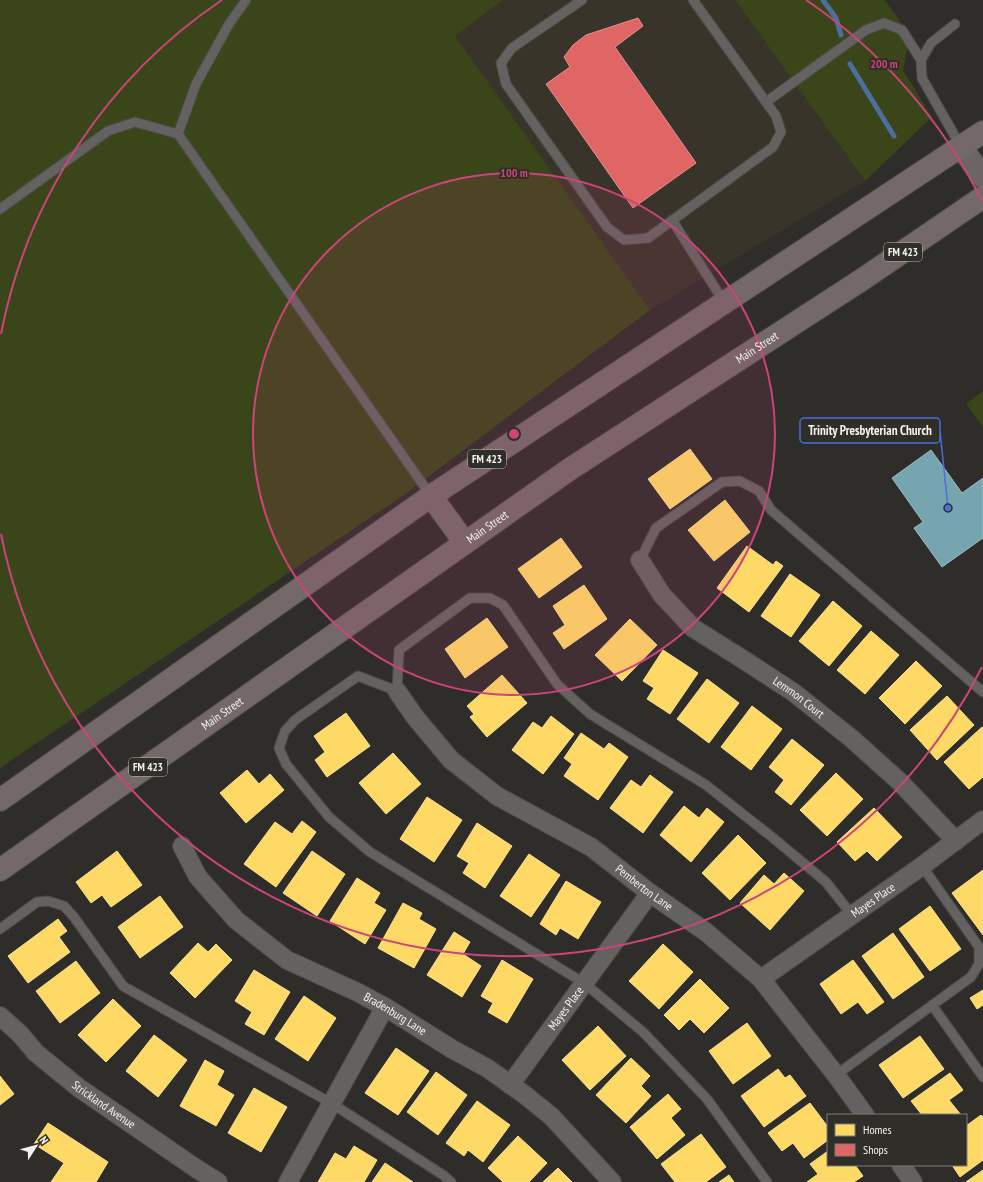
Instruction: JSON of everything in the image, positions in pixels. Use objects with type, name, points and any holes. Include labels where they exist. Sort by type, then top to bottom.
[{"type":"main road","name":"FM 423","points":[[0,800],[431,496],[983,132]]},
{"type":"main road","name":"Main Street","points":[[0,870],[570,469],[863,279],[983,197]]},
{"type":"main road","points":[[431,496],[466,543]]},
{"type":"street","points":[[961,147],[983,177]]},
{"type":"street","name":"Lemmon Court","points":[[640,560],[662,595],[693,628],[793,692],[851,738],[900,782],[956,841]]},
{"type":"street","name":"Pemberton Lane","points":[[397,691],[415,717],[451,760],[497,796],[592,847],[650,893],[706,932],[761,979],[836,1075],[864,1114]]},
{"type":"street","name":"Mayes Place","points":[[761,979],[922,866],[983,820]]},
{"type":"street","name":"Bradenburg Lane","points":[[182,846],[198,877],[236,920],[287,960],[385,1006],[487,1068],[510,1084],[550,1116],[612,1182]]},
{"type":"street","name":"Mayes Place","points":[[510,1084],[650,893]]},
{"type":"street","points":[[288,1182],[385,1006]]},
{"type":"street","name":"Strickland Avenue","points":[[0,1016],[20,1034],[36,1053],[79,1088],[218,1182]]},
{"type":"street","points":[[902,1166],[913,1182]]},
{"type":"lane","points":[[178,134],[196,84],[229,24],[246,0]]},
{"type":"lane","points":[[582,0],[512,48],[502,63],[506,84],[607,227],[624,240],[648,238],[773,147],[781,132],[776,116],[693,0]]},
{"type":"lane","points":[[766,102],[866,30],[884,23],[902,30],[921,60],[922,78],[961,147]]},
{"type":"lane","points":[[921,60],[931,43],[955,24]]},
{"type":"lane","points":[[0,209],[108,131],[135,122],[178,134],[431,496]]},
{"type":"lane","points":[[672,220],[724,302]]},
{"type":"lane","points":[[640,560],[656,528],[722,482],[740,481],[758,491],[771,510],[983,692]]},
{"type":"lane","points":[[767,1182],[708,1099],[643,1032],[584,983],[370,852],[329,817],[286,764],[279,748],[285,732],[295,720],[358,676],[397,691],[399,650],[470,598],[490,598],[502,606],[557,684],[590,714],[706,785],[826,882],[852,915]]},
{"type":"lane","points":[[836,1075],[971,976],[979,964],[979,947],[922,866]]},
{"type":"lane","points":[[0,929],[37,902],[48,901],[64,906],[74,917],[123,986],[331,1103],[443,1175],[451,1182]]},
{"type":"lane","points":[[932,1005],[983,1077]]},
{"type":"shaded area","points":[[503,0],[735,0],[865,181],[650,310],[454,36]]},
{"type":"green space","points":[[0,0],[503,0],[455,36],[650,310],[404,495],[0,768]]},
{"type":"green space","points":[[735,0],[885,0],[910,36],[903,70],[932,117],[865,181]]},
{"type":"green space","points":[[983,391],[983,427],[966,404]]},
{"type":"building: Homes","points":[[690,449],[712,479],[670,509],[648,479]]},
{"type":"building: Homes","points":[[725,500],[750,532],[714,561],[688,530]]},
{"type":"building: Homes","points":[[561,538],[582,567],[539,598],[518,569]]},
{"type":"building: Homes","points":[[747,546],[773,565],[776,561],[783,566],[749,612],[717,588]]},
{"type":"building: Homes","points":[[790,574],[820,595],[791,637],[761,616]]},
{"type":"building: Homes","points":[[584,585],[607,619],[564,649],[553,633],[565,625],[553,606]]},
{"type":"building: Homes","points":[[833,601],[862,626],[829,666],[799,641]]},
{"type":"building: Homes","points":[[487,618],[508,647],[465,678],[445,649]]},
{"type":"building: Homes","points":[[630,619],[657,645],[622,681],[595,655]]},
{"type":"building: Homes","points":[[871,631],[899,655],[865,694],[837,670]]},
{"type":"building: Homes","points":[[663,650],[698,673],[670,714],[647,699],[654,688],[643,681]]},
{"type":"building: Homes","points":[[916,661],[942,686],[905,724],[879,698]]},
{"type":"building: Homes","points":[[502,675],[527,703],[487,737],[470,717],[474,714],[467,706]]},
{"type":"building: Homes","points":[[707,679],[739,703],[709,743],[677,719]]},
{"type":"building: Homes","points":[[947,696],[974,725],[937,760],[910,730]]},
{"type":"building: Homes","points":[[752,706],[782,729],[751,770],[721,747]]},
{"type":"building: Homes","points":[[346,713],[370,746],[327,777],[315,760],[325,752],[314,736]]},
{"type":"building: Homes","points":[[551,716],[574,734],[543,774],[512,750],[533,722],[542,728]]},
{"type":"building: Homes","points":[[982,727],[983,777],[969,789],[944,762]]},
{"type":"building: Homes","points":[[581,733],[604,749],[609,743],[628,757],[598,800],[564,776],[572,764],[564,758]]},
{"type":"building: Homes","points":[[792,739],[824,765],[791,805],[775,792],[784,780],[769,767]]},
{"type":"building: Homes","points":[[393,753],[421,784],[386,814],[359,783]]},
{"type":"building: Homes","points":[[247,770],[259,784],[270,774],[284,790],[246,823],[220,793]]},
{"type":"building: Homes","points":[[836,773],[863,799],[827,836],[800,810]]},
{"type":"building: Homes","points":[[650,775],[673,792],[643,833],[610,808],[631,780],[641,787]]},
{"type":"building: Homes","points":[[427,797],[462,820],[434,862],[400,839]]},
{"type":"building: Homes","points":[[684,806],[699,818],[707,808],[724,822],[691,862],[660,835]]},
{"type":"building: Homes","points":[[874,808],[902,837],[877,861],[867,851],[855,861],[837,842]]},
{"type":"building: Homes","points":[[302,821],[316,832],[276,887],[244,864],[275,822],[292,834]]},
{"type":"building: Homes","points":[[477,823],[512,846],[485,888],[463,873],[469,863],[457,856]]},
{"type":"building: Homes","points":[[738,835],[766,863],[730,900],[702,873]]},
{"type":"building: Homes","points":[[117,851],[142,885],[111,907],[102,895],[91,903],[76,882]]},
{"type":"building: Homes","points":[[312,851],[345,874],[317,916],[283,893]]},
{"type":"building: Homes","points":[[529,854],[560,875],[531,917],[500,896]]},
{"type":"building: Homes","points":[[983,870],[983,935],[952,893]]},
{"type":"building: Homes","points":[[784,873],[804,891],[770,930],[740,903],[764,875],[774,884]]},
{"type":"building: Homes","points":[[357,878],[380,893],[374,903],[386,910],[365,944],[330,921]]},
{"type":"building: Homes","points":[[566,881],[601,902],[578,939],[560,928],[556,935],[540,924]]},
{"type":"building: Homes","points":[[160,896],[183,927],[140,958],[118,927]]},
{"type":"building: Homes","points":[[403,903],[422,913],[419,919],[436,929],[414,968],[378,948]]},
{"type":"building: Homes","points":[[930,906],[961,949],[930,971],[899,929]]},
{"type":"building: Homes","points":[[58,919],[67,931],[59,937],[70,952],[28,983],[8,956]]},
{"type":"building: Homes","points":[[454,932],[470,942],[463,954],[481,966],[462,997],[427,975]]},
{"type":"building: Homes","points":[[893,933],[924,977],[893,999],[862,956]]},
{"type":"building: Homes","points":[[198,943],[208,952],[216,944],[232,960],[195,998],[170,973]]},
{"type":"building: Homes","points":[[663,944],[693,972],[659,1009],[629,981]]},
{"type":"building: Homes","points":[[502,960],[533,979],[507,1023],[488,1012],[493,1003],[481,996]]},
{"type":"building: Homes","points":[[853,960],[884,1002],[867,1014],[858,1002],[841,1014],[820,984]]},
{"type":"building: Homes","points":[[76,961],[100,993],[60,1023],[36,991]]},
{"type":"building: Homes","points":[[254,970],[290,992],[264,1035],[245,1024],[252,1012],[235,1001]]},
{"type":"building: Homes","points":[[700,979],[729,1008],[704,1033],[690,1019],[679,1030],[664,1015]]},
{"type":"building: Homes","points":[[983,990],[983,1005],[977,1009],[970,998]]},
{"type":"building: Homes","points":[[304,996],[336,1018],[308,1061],[275,1039]]},
{"type":"building: Homes","points":[[113,999],[141,1026],[106,1062],[78,1035]]},
{"type":"building: Homes","points":[[747,1023],[771,1056],[733,1084],[709,1051]]},
{"type":"building: Homes","points":[[598,1026],[626,1056],[590,1090],[562,1060]]},
{"type":"building: Homes","points":[[154,1035],[187,1060],[158,1097],[126,1071]]},
{"type":"building: Homes","points":[[920,1036],[944,1069],[903,1098],[879,1065]]},
{"type":"building: Homes","points":[[396,1048],[429,1071],[398,1115],[365,1093]]},
{"type":"building: Homes","points":[[631,1058],[650,1076],[641,1086],[651,1096],[626,1123],[596,1095]]},
{"type":"building: Homes","points":[[205,1060],[224,1071],[217,1085],[234,1095],[216,1126],[180,1106]]},
{"type":"building: Homes","points":[[778,1069],[785,1078],[790,1075],[806,1096],[764,1127],[741,1096]]},
{"type":"building: Homes","points":[[436,1072],[467,1095],[438,1135],[407,1112]]},
{"type":"building: Homes","points":[[950,1073],[963,1090],[949,1100],[960,1114],[921,1114],[911,1101]]},
{"type":"building: Homes","points":[[0,1076],[14,1094],[0,1105]]},
{"type":"building: Homes","points":[[254,1088],[287,1107],[261,1152],[228,1133]]},
{"type":"building: Homes","points":[[668,1094],[681,1109],[671,1118],[685,1135],[657,1159],[630,1127]]},
{"type":"building: Homes","points":[[477,1101],[510,1125],[483,1162],[468,1150],[464,1156],[446,1143]]},
{"type":"building: Homes","points":[[810,1103],[827,1126],[827,1141],[804,1158],[793,1143],[782,1151],[768,1133]]},
{"type":"building: Homes","points":[[981,1115],[983,1117],[983,1160],[960,1177],[953,1166],[967,1166],[967,1125]]},
{"type":"building: Homes","points":[[48,1123],[108,1162],[96,1182],[51,1182],[64,1163],[34,1144]]},
{"type":"building: Homes","points":[[701,1134],[726,1167],[706,1182],[675,1182],[661,1164]]},
{"type":"building: Homes","points":[[518,1136],[547,1163],[529,1182],[503,1182],[488,1168]]},
{"type":"building: Homes","points":[[354,1146],[377,1160],[364,1182],[318,1182],[335,1153],[346,1159]]},
{"type":"building: Homes","points":[[827,1152],[827,1166],[856,1166],[863,1176],[854,1182],[807,1182],[818,1174],[810,1164]]},
{"type":"building: Homes","points":[[385,1163],[413,1182],[372,1182]]},
{"type":"building: Homes","points":[[558,1168],[572,1182],[543,1182]]},
{"type":"building: Homes","points":[[983,1170],[983,1182],[966,1182]]},
{"type":"building: Homes","points":[[729,1175],[734,1182],[719,1182]]},
{"type":"building: Shops","points":[[638,18],[643,26],[615,47],[696,163],[633,208],[546,84],[570,67],[564,57],[573,45],[586,35]]},
{"type":"building: Public","points":[[931,450],[962,493],[983,478],[983,538],[942,567],[914,528],[923,522],[892,478]]},
{"type":"waterway","points":[[823,0],[836,18],[841,35]]},
{"type":"waterway","points":[[850,64],[894,136]]},
{"type":"place","name":"Trinity Presbyterian Church","points":[[948,508]]}]
